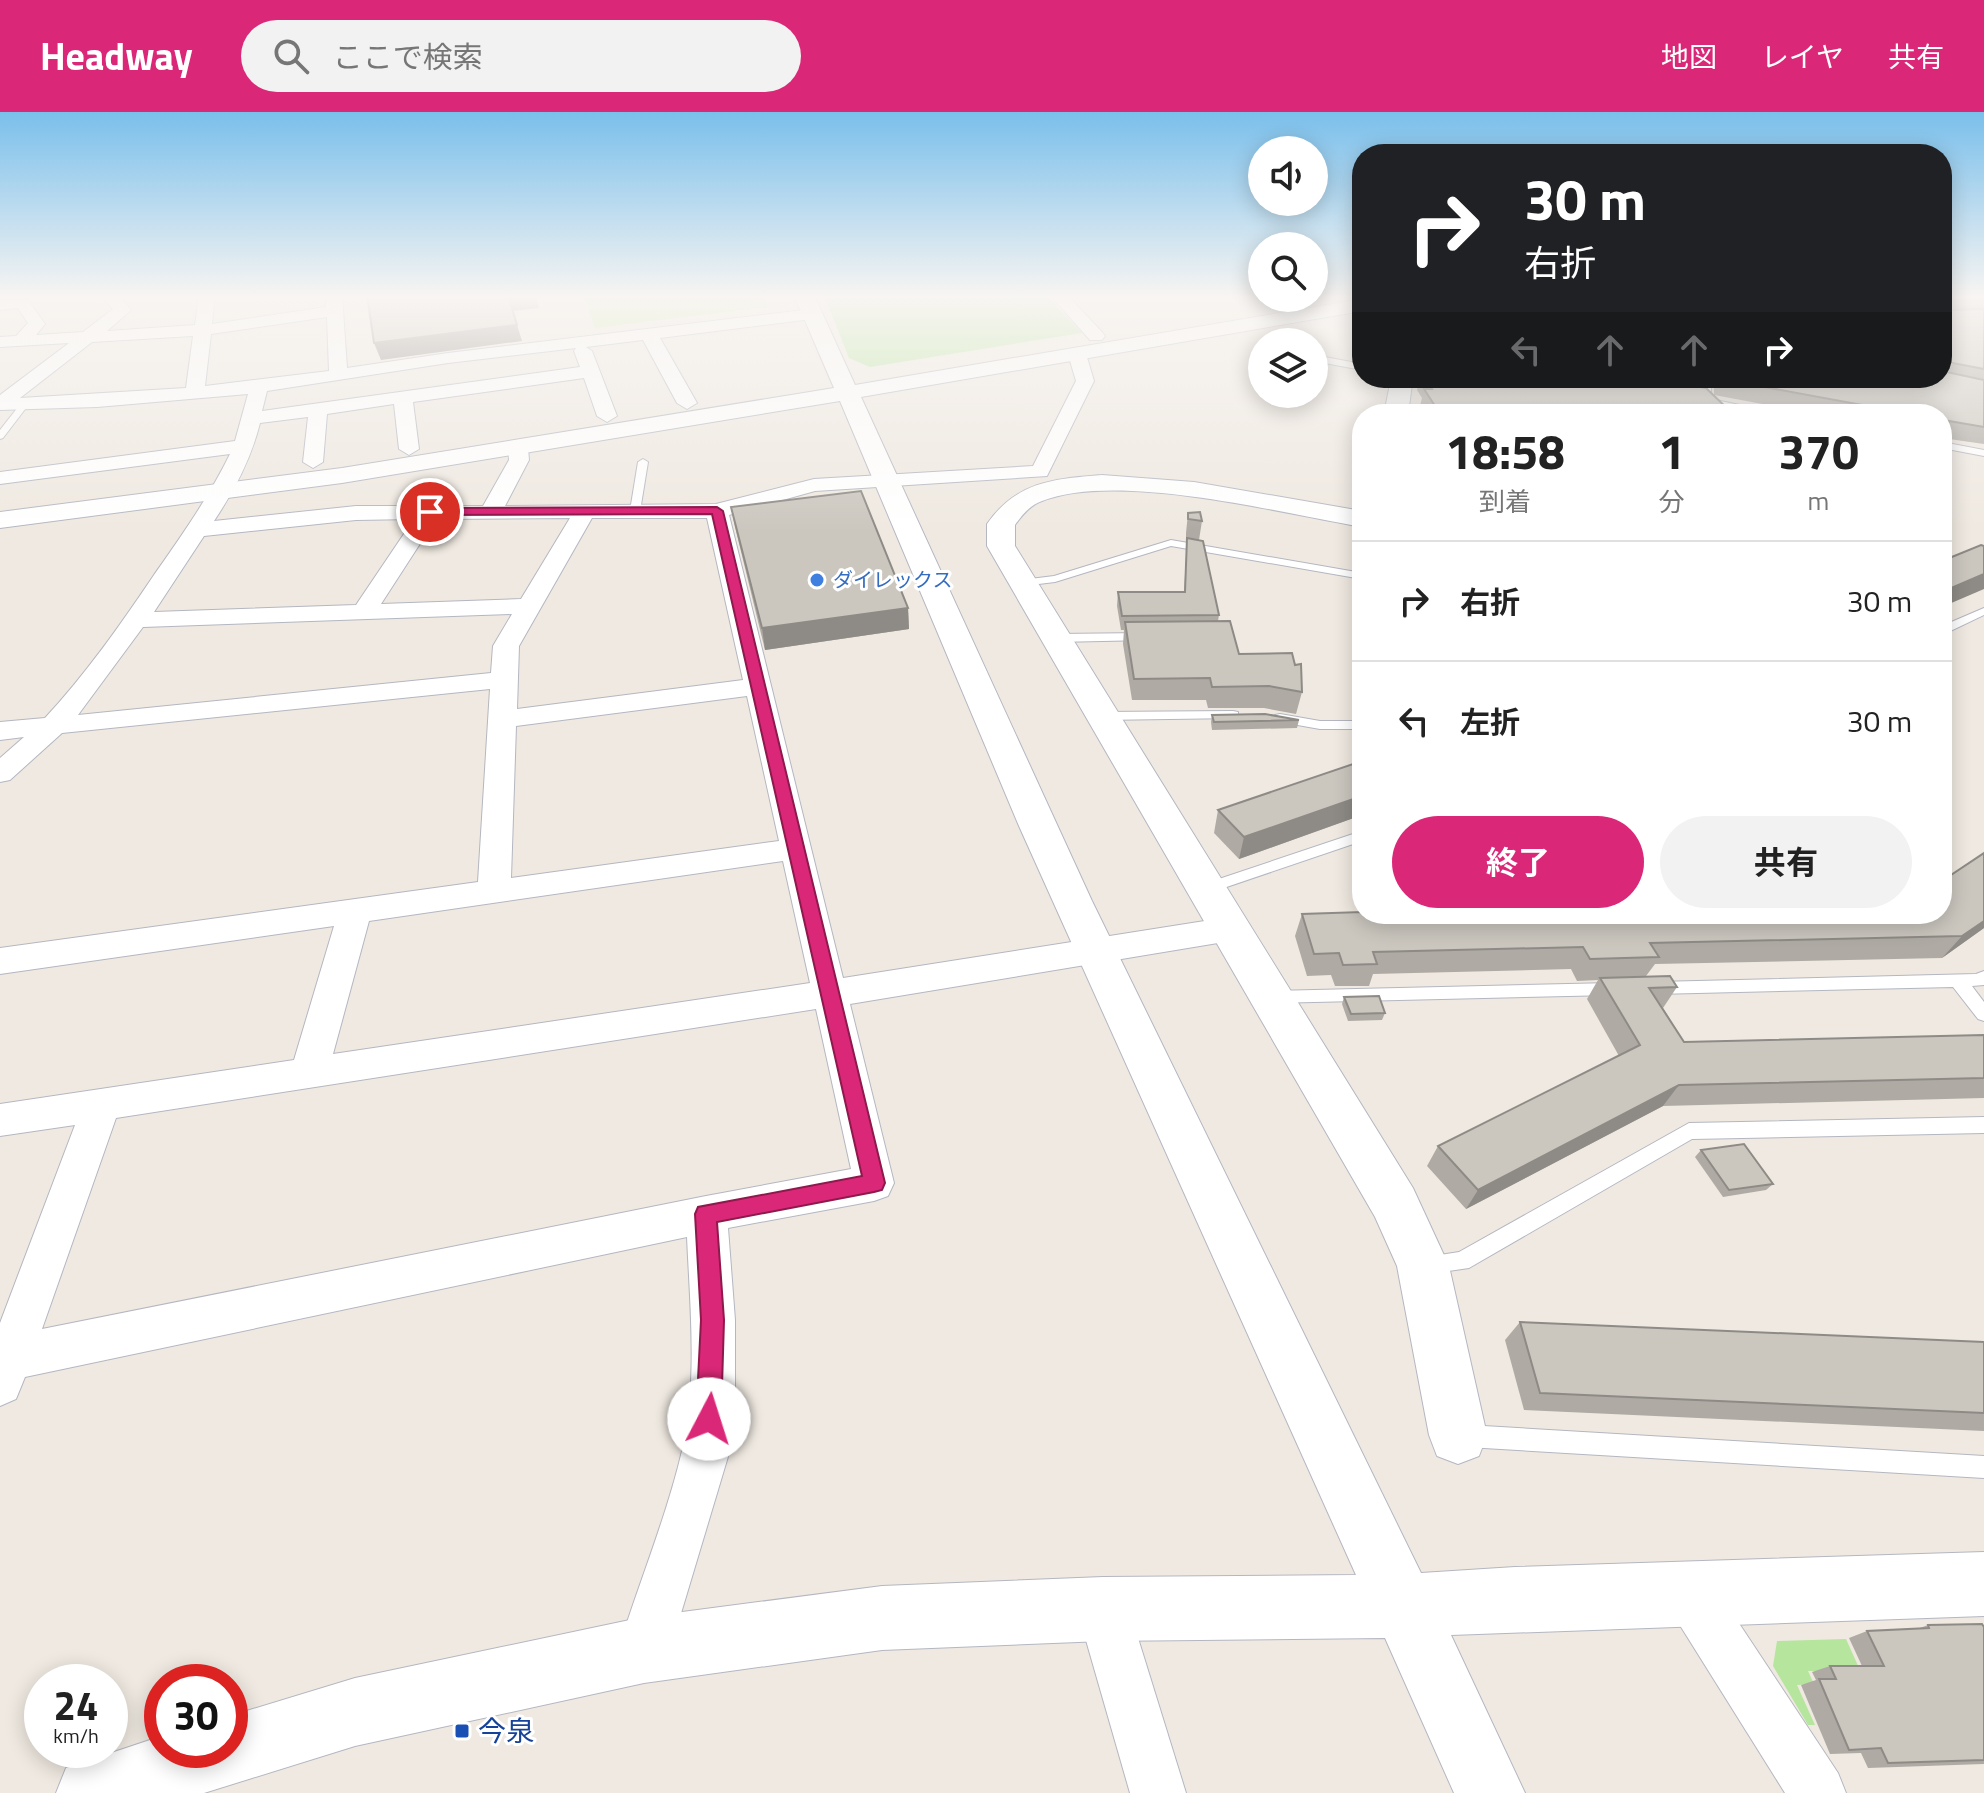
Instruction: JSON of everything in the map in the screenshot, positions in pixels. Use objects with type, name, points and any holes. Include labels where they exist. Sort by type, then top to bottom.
[{"type":"street","points":[[0,404],[40,373]]},
{"type":"street","points":[[195,394],[198,373]]},
{"type":"street","points":[[0,404],[195,394],[348,373]]},
{"type":"street","points":[[250,419],[575,373]]},
{"type":"street","points":[[592,373],[607,416]]},
{"type":"street","points":[[671,373],[687,403]]},
{"type":"street","points":[[840,373],[952,636],[1095,950],[1490,1793]]},
{"type":"street","points":[[0,520],[227,483],[518,448],[909,373]]},
{"type":"street","points":[[0,499],[227,483],[313,462],[687,403],[937,373]]},
{"type":"street","points":[[1083,373],[1085,381],[1046,480],[1020,502],[1001,524],[1001,546],[1395,1204],[1423,1266],[1458,1435]]},
{"type":"street","points":[[0,773],[52,727],[136,620],[197,530],[227,483],[244,446],[259,387]]},
{"type":"street","points":[[403,399],[409,449]]},
{"type":"street","points":[[313,462],[318,409]]},
{"type":"street","points":[[0,478],[244,446]]},
{"type":"street","points":[[491,511],[519,460],[518,448]]},
{"type":"street","points":[[197,530],[356,513],[717,511],[814,485],[887,481],[1046,480],[1150,484],[1352,517]]},
{"type":"street","points":[[494,891],[506,646],[585,511]]},
{"type":"street","points":[[5,1371],[706,1214],[874,1183],[717,511]]},
{"type":"street","points":[[363,612],[430,512]]},
{"type":"street","points":[[136,620],[529,606]]},
{"type":"street","points":[[0,731],[505,680]]},
{"type":"street","points":[[503,719],[758,686]]},
{"type":"street","points":[[0,961],[795,849]]},
{"type":"street","points":[[309,1074],[355,910]]},
{"type":"street","points":[[0,1120],[828,994],[1230,929]]},
{"type":"street","points":[[5,1371],[101,1106]]},
{"type":"street","points":[[644,1650],[706,1450],[712,1389],[713,1320],[706,1214]]},
{"type":"street","points":[[91,1793],[355,1712],[644,1650],[882,1618],[1103,1609],[1405,1606],[1984,1584]]},
{"type":"street","points":[[1689,1593],[1818,1793]]},
{"type":"street","points":[[1103,1609],[1158,1793]]},
{"type":"lane","points":[[1706,401],[1707,388]]},
{"type":"lane","points":[[1691,398],[1722,404]]},
{"type":"lane","points":[[0,436],[25,404]]},
{"type":"lane","points":[[1952,447],[1984,453]]},
{"type":"lane","points":[[635,511],[643,462]]},
{"type":"lane","points":[[1022,583],[1055,579],[1171,543],[1352,574]]},
{"type":"lane","points":[[1952,626],[1984,611]]},
{"type":"lane","points":[[1056,638],[1162,636]]},
{"type":"lane","points":[[1101,716],[1249,715]]},
{"type":"lane","points":[[1264,715],[1320,725],[1352,725]]},
{"type":"lane","points":[[1206,889],[1352,839]]},
{"type":"lane","points":[[1270,997],[1958,981],[1984,977]]},
{"type":"lane","points":[[1958,981],[1984,1014]]},
{"type":"lane","points":[[1423,1266],[1462,1261],[1689,1131],[1984,1125]]},
{"type":"lane","points":[[1458,1435],[1984,1467]]},
{"type":"green space","points":[[1846,1639],[1864,1679],[1843,1671],[1808,1671],[1814,1684],[1797,1685],[1815,1725],[1808,1725],[1773,1666],[1777,1641]]},
{"type":"building","points":[[1952,373],[1984,380],[1984,427],[1952,422],[1952,404],[1857,404],[1770,388],[1952,388]]},
{"type":"building","points":[[1706,388],[1723,404],[1434,404],[1424,389]]},
{"type":"building","points":[[861,491],[908,608],[762,628],[731,507]]},
{"type":"building","points":[[1200,512],[1202,521],[1188,519],[1188,513]]},
{"type":"building","points":[[1187,538],[1203,541],[1219,615],[1122,616],[1118,592],[1185,592]]},
{"type":"building","points":[[1984,546],[1984,574],[1952,588],[1952,557]]},
{"type":"building","points":[[1230,621],[1239,654],[1292,653],[1295,665],[1301,664],[1302,692],[1269,686],[1212,687],[1210,678],[1134,679],[1125,622]]},
{"type":"building","points":[[1265,714],[1299,720],[1214,722],[1212,715]]},
{"type":"building","points":[[1352,764],[1352,799],[1244,837],[1218,810]]},
{"type":"building","points":[[1984,853],[1984,921],[1962,936],[1650,943],[1659,957],[1590,959],[1583,947],[1373,952],[1377,964],[1343,965],[1339,953],[1314,954],[1302,914],[1352,912],[1352,924],[1952,924],[1952,874]]},
{"type":"building","points":[[1670,976],[1677,987],[1649,988],[1684,1042],[1984,1035],[1984,1078],[1679,1085],[1478,1190],[1438,1146],[1640,1045],[1600,978]]},
{"type":"building","points":[[1379,996],[1385,1013],[1351,1014],[1344,997]]},
{"type":"building","points":[[1744,1144],[1773,1184],[1729,1190],[1701,1150]]},
{"type":"building","points":[[1520,1322],[1984,1342],[1984,1413],[1540,1393]]},
{"type":"building","points":[[1982,1624],[1984,1760],[1888,1763],[1881,1748],[1849,1750],[1819,1679],[1836,1679],[1830,1666],[1884,1666],[1867,1631]]},
{"type":"place","name":"ダイレックス","points":[[817,580]]},
{"type":"place","name":"今泉","points":[[462,1731]]},
{"type":"route","points":[[430,512],[717,511],[874,1183],[706,1214],[713,1320],[709,1419]]}]
